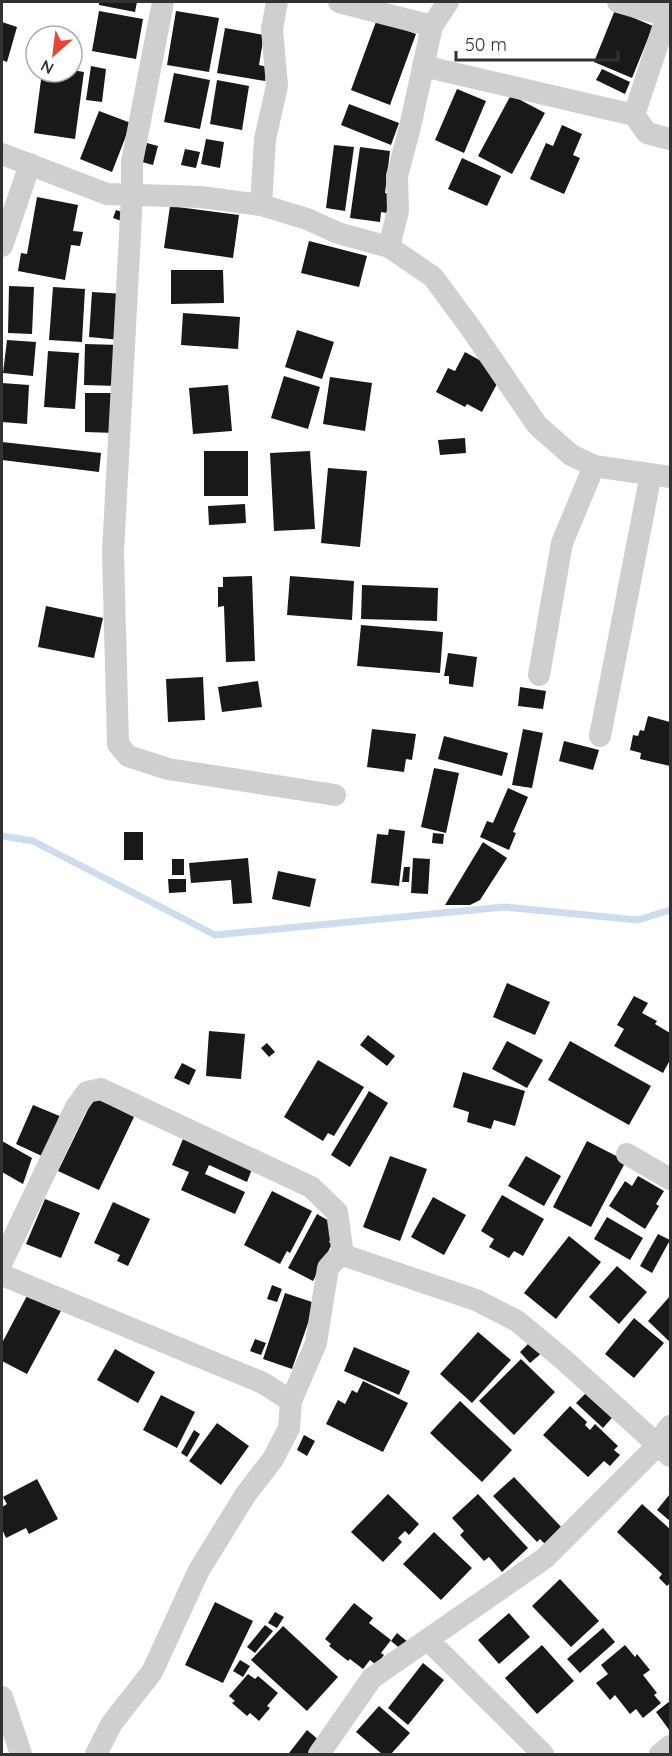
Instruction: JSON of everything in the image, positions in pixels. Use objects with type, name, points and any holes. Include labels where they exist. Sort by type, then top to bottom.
[{"type":"street","points":[[163,2],[132,162],[113,552],[118,744],[128,756],[168,769],[335,795]]},
{"type":"street","points":[[261,205],[265,139],[277,86],[272,29],[277,2]]},
{"type":"street","points":[[339,2],[432,26]]},
{"type":"street","points":[[389,247],[398,211],[398,176],[432,26],[448,2]]},
{"type":"street","points":[[618,2],[669,11],[634,115]]},
{"type":"street","points":[[423,66],[634,115],[647,133],[670,138]]},
{"type":"street","points":[[2,154],[107,194],[201,197],[261,205],[307,219],[338,233],[389,247],[432,277],[470,327],[537,425],[571,455],[594,466],[661,475],[600,736]]},
{"type":"street","points":[[2,246],[30,164]]},
{"type":"street","points":[[539,675],[562,543],[594,466]]},
{"type":"street","points":[[2,1262],[76,1107],[87,1092],[101,1089],[311,1187],[337,1212],[343,1255]]},
{"type":"street","points":[[627,1154],[670,1179]]},
{"type":"street","points":[[96,1755],[112,1723],[152,1672],[199,1570],[246,1494],[273,1459],[289,1428],[291,1401],[316,1343],[328,1268],[334,1260],[343,1255],[477,1300],[517,1321],[564,1360],[663,1450]]},
{"type":"street","points":[[2,1275],[262,1383],[291,1401]]},
{"type":"street","points":[[663,1450],[670,1426]]},
{"type":"street","points":[[319,1755],[372,1678],[545,1558],[650,1454],[663,1450]]},
{"type":"street","points":[[428,1640],[543,1755]]},
{"type":"street","points":[[2,1697],[21,1755]]},
{"type":"street","points":[[660,1755],[670,1746]]},
{"type":"building","points":[[99,2],[137,2],[135,12],[99,5]]},
{"type":"building","points":[[615,10],[653,26],[632,78],[594,62]]},
{"type":"building","points":[[99,11],[143,19],[136,59],[92,51]]},
{"type":"building","points":[[176,11],[219,18],[209,72],[167,65]]},
{"type":"building","points":[[377,19],[416,34],[390,105],[351,90]]},
{"type":"building","points":[[2,22],[17,27],[7,62],[2,60]]},
{"type":"building","points":[[225,28],[264,35],[259,65],[268,67],[265,81],[217,73]]},
{"type":"building","points":[[91,66],[106,69],[102,102],[86,100]]},
{"type":"building","points":[[602,69],[630,82],[625,94],[596,80]]},
{"type":"building","points":[[174,73],[210,80],[200,129],[164,122]]},
{"type":"building","points":[[217,80],[249,86],[242,130],[210,124]]},
{"type":"building","points":[[40,84],[82,84],[75,139],[34,133]]},
{"type":"building","points":[[457,89],[486,101],[464,153],[435,140]]},
{"type":"building","points":[[511,95],[545,113],[512,174],[478,156]]},
{"type":"building","points":[[349,104],[399,123],[391,145],[341,125]]},
{"type":"building","points":[[99,111],[131,123],[112,172],[80,159]]},
{"type":"building","points":[[562,125],[582,134],[573,155],[580,158],[564,194],[530,179],[546,143],[553,146]]},
{"type":"building","points":[[206,139],[224,142],[220,168],[201,164]]},
{"type":"building","points":[[147,143],[158,146],[153,165],[142,162]]},
{"type":"building","points":[[334,145],[354,147],[345,211],[326,208]]},
{"type":"building","points":[[360,147],[390,151],[385,193],[389,194],[387,213],[381,212],[380,222],[350,218]]},
{"type":"building","points":[[185,149],[200,152],[196,168],[181,165]]},
{"type":"building","points":[[462,158],[501,176],[487,206],[448,189]]},
{"type":"building","points":[[37,197],[78,205],[73,231],[83,232],[80,246],[71,245],[65,280],[18,271],[21,253],[27,254]]},
{"type":"building","points":[[170,206],[239,215],[233,258],[164,248]]},
{"type":"building","points":[[116,210],[127,214],[124,222],[113,218]]},
{"type":"building","points":[[309,241],[367,256],[359,287],[301,273]]},
{"type":"building","points":[[171,270],[223,270],[224,303],[171,304]]},
{"type":"building","points":[[9,286],[34,287],[32,334],[8,333]]},
{"type":"building","points":[[53,287],[85,289],[82,342],[49,340]]},
{"type":"building","points":[[92,292],[125,294],[121,340],[89,337]]},
{"type":"building","points":[[183,313],[240,317],[238,349],[181,345]]},
{"type":"building","points":[[297,330],[334,342],[322,379],[285,367]]},
{"type":"building","points":[[7,340],[36,342],[33,376],[3,373]]},
{"type":"building","points":[[85,344],[120,345],[119,386],[84,385]]},
{"type":"building","points":[[48,351],[79,353],[75,409],[44,407]]},
{"type":"building","points":[[465,352],[481,361],[499,380],[482,412],[467,404],[465,407],[436,392],[448,368],[455,371]]},
{"type":"building","points":[[284,376],[320,387],[308,429],[271,418]]},
{"type":"building","points":[[330,377],[372,383],[365,431],[323,424]]},
{"type":"building","points":[[2,383],[29,385],[27,424],[2,422]]},
{"type":"building","points":[[228,385],[232,431],[193,434],[189,388]]},
{"type":"building","points":[[85,393],[117,393],[116,433],[85,432]]},
{"type":"building","points":[[465,438],[466,453],[440,455],[438,440]]},
{"type":"building","points":[[2,442],[101,453],[99,472],[2,460]]},
{"type":"building","points":[[204,451],[248,451],[248,496],[204,496]]},
{"type":"building","points":[[310,451],[315,529],[274,531],[270,453]]},
{"type":"building","points":[[328,468],[367,471],[360,547],[321,543]]},
{"type":"building","points":[[245,504],[246,523],[209,525],[208,506]]},
{"type":"building","points":[[252,576],[255,661],[226,662],[224,606],[218,607],[218,587],[223,587],[223,577]]},
{"type":"building","points":[[290,576],[354,581],[352,620],[287,615]]},
{"type":"building","points":[[362,585],[438,588],[437,621],[361,619]]},
{"type":"building","points":[[46,606],[103,618],[94,658],[38,647]]},
{"type":"building","points":[[361,625],[443,632],[440,673],[357,666]]},
{"type":"building","points":[[448,653],[477,657],[473,687],[449,684],[449,676],[444,676]]},
{"type":"building","points":[[203,677],[205,720],[168,722],[166,679]]},
{"type":"building","points":[[258,681],[262,707],[222,712],[218,687]]},
{"type":"building","points":[[520,687],[546,691],[543,709],[518,706]]},
{"type":"building","points":[[648,716],[670,722],[670,766],[640,759],[641,753],[630,750],[633,735],[638,736],[640,730],[644,731]]},
{"type":"building","points":[[372,729],[416,734],[412,760],[406,759],[404,772],[367,767]]},
{"type":"building","points":[[523,729],[543,733],[532,788],[512,785]]},
{"type":"building","points":[[444,736],[508,753],[502,776],[438,759]]},
{"type":"building","points":[[564,741],[599,750],[593,770],[559,761]]},
{"type":"building","points":[[434,768],[459,773],[446,833],[421,827]]},
{"type":"building","points":[[508,788],[528,797],[513,832],[516,833],[509,850],[480,837],[487,821],[493,823]]},
{"type":"building","points":[[389,829],[405,831],[399,886],[371,883],[377,834],[388,835]]},
{"type":"building","points":[[124,832],[143,832],[143,860],[124,860]]},
{"type":"building","points":[[433,833],[444,834],[443,844],[432,843]]},
{"type":"building","points":[[483,842],[507,858],[480,900],[470,905],[445,905]]},
{"type":"building","points":[[248,858],[252,903],[233,904],[231,880],[191,883],[189,863]]},
{"type":"building","points":[[413,858],[430,859],[428,894],[411,893]]},
{"type":"building","points":[[172,859],[184,859],[184,875],[172,875]]},
{"type":"building","points":[[404,867],[410,867],[409,882],[402,882]]},
{"type":"building","points":[[278,871],[316,879],[310,907],[272,899]]},
{"type":"building","points":[[168,879],[186,879],[186,892],[169,893]]},
{"type":"building","points":[[507,983],[550,1002],[535,1035],[493,1017]]},
{"type":"building","points":[[634,996],[648,1003],[642,1013],[657,1021],[655,1024],[670,1033],[670,1060],[663,1073],[614,1046],[624,1029],[617,1025]]},
{"type":"building","points":[[209,1031],[245,1034],[241,1079],[206,1076]]},
{"type":"building","points":[[368,1035],[395,1056],[387,1066],[360,1045]]},
{"type":"building","points":[[507,1041],[543,1060],[527,1088],[492,1069]]},
{"type":"building","points":[[570,1041],[651,1086],[629,1125],[548,1080]]},
{"type":"building","points":[[267,1043],[275,1052],[269,1057],[261,1048]]},
{"type":"building","points":[[318,1060],[364,1087],[334,1136],[328,1133],[323,1141],[284,1117]]},
{"type":"building","points":[[182,1063],[196,1070],[189,1085],[174,1078]]},
{"type":"building","points":[[463,1072],[525,1091],[515,1126],[494,1120],[491,1129],[467,1122],[469,1112],[453,1107]]},
{"type":"building","points":[[369,1091],[388,1103],[350,1167],[331,1155]]},
{"type":"building","points":[[94,1097],[134,1117],[99,1190],[58,1171]]},
{"type":"building","points":[[33,1105],[62,1117],[44,1157],[16,1144]]},
{"type":"building","points":[[183,1139],[252,1169],[247,1182],[209,1165],[205,1174],[245,1192],[235,1214],[181,1190],[189,1172],[172,1165]]},
{"type":"building","points":[[2,1141],[32,1158],[23,1184],[2,1172]]},
{"type":"building","points":[[587,1141],[626,1161],[591,1227],[553,1207]]},
{"type":"building","points":[[390,1156],[427,1169],[400,1241],[363,1227]]},
{"type":"building","points":[[526,1156],[561,1176],[544,1206],[508,1186]]},
{"type":"building","points":[[638,1176],[664,1191],[656,1204],[659,1206],[645,1229],[609,1206],[625,1181],[632,1186]]},
{"type":"building","points":[[272,1191],[312,1211],[290,1253],[287,1251],[280,1264],[244,1245]]},
{"type":"building","points":[[502,1195],[544,1219],[523,1256],[514,1251],[509,1258],[489,1247],[494,1239],[481,1231]]},
{"type":"building","points":[[433,1197],[466,1215],[444,1255],[411,1237]]},
{"type":"building","points":[[45,1199],[80,1213],[61,1258],[26,1244]]},
{"type":"building","points":[[113,1202],[150,1219],[128,1266],[117,1261],[120,1255],[94,1243]]},
{"type":"building","points":[[317,1214],[336,1225],[329,1242],[332,1244],[313,1281],[288,1268]]},
{"type":"building","points":[[607,1217],[643,1238],[630,1260],[594,1239]]},
{"type":"building","points":[[658,1234],[670,1240],[652,1273],[640,1266]]},
{"type":"building","points":[[569,1236],[601,1262],[556,1319],[524,1293]]},
{"type":"building","points":[[617,1266],[647,1292],[619,1324],[589,1297]]},
{"type":"building","points":[[272,1285],[282,1289],[277,1302],[267,1299]]},
{"type":"building","points":[[29,1292],[62,1309],[27,1374],[2,1361],[2,1343]]},
{"type":"building","points":[[285,1293],[315,1303],[292,1369],[263,1359]]},
{"type":"building","points":[[670,1296],[670,1342],[648,1321]]},
{"type":"building","points":[[634,1318],[664,1343],[634,1378],[605,1354]]},
{"type":"building","points":[[478,1332],[511,1360],[472,1403],[440,1374]]},
{"type":"building","points":[[255,1339],[266,1343],[261,1355],[250,1351]]},
{"type":"building","points":[[533,1339],[544,1351],[530,1363],[520,1352]]},
{"type":"building","points":[[354,1347],[410,1371],[399,1395],[344,1371]]},
{"type":"building","points":[[115,1349],[155,1372],[138,1403],[97,1380]]},
{"type":"building","points":[[521,1359],[555,1392],[514,1435],[479,1401]]},
{"type":"building","points":[[363,1381],[408,1403],[383,1452],[326,1424],[338,1400],[345,1404],[352,1390],[357,1393]]},
{"type":"building","points":[[592,1387],[618,1411],[603,1428],[576,1403]]},
{"type":"building","points":[[161,1395],[195,1412],[177,1448],[143,1430]]},
{"type":"building","points":[[460,1401],[512,1450],[482,1482],[430,1433]]},
{"type":"building","points":[[570,1406],[587,1422],[585,1425],[590,1430],[595,1424],[618,1446],[614,1450],[620,1455],[610,1466],[604,1461],[588,1477],[543,1435]]},
{"type":"building","points":[[217,1423],[249,1446],[221,1485],[189,1461]]},
{"type":"building","points":[[194,1430],[200,1434],[187,1457],[181,1453]]},
{"type":"building","points":[[304,1435],[315,1441],[307,1456],[297,1450]]},
{"type":"building","points":[[514,1477],[564,1530],[547,1546],[540,1539],[537,1542],[493,1496]]},
{"type":"building","points":[[37,1479],[58,1519],[29,1534],[26,1528],[6,1538],[2,1529],[2,1507],[7,1504],[3,1497]]},
{"type":"building","points":[[388,1494],[419,1524],[409,1535],[405,1531],[398,1538],[402,1542],[383,1562],[351,1532]]},
{"type":"building","points":[[478,1494],[528,1548],[502,1572],[489,1557],[484,1561],[460,1535],[464,1531],[452,1518]]},
{"type":"building","points":[[670,1494],[670,1521],[657,1510]]},
{"type":"building","points":[[642,1504],[670,1529],[670,1583],[667,1586],[659,1578],[662,1574],[617,1532]]},
{"type":"building","points":[[434,1532],[472,1568],[441,1600],[403,1564]]},
{"type":"building","points":[[560,1579],[599,1621],[571,1647],[532,1606]]},
{"type":"building","points":[[215,1602],[253,1621],[223,1683],[185,1665]]},
{"type":"building","points":[[354,1603],[373,1618],[369,1623],[391,1640],[381,1653],[384,1655],[376,1665],[370,1660],[363,1669],[329,1646],[331,1644],[325,1639]]},
{"type":"building","points":[[275,1612],[284,1617],[277,1628],[268,1623]]},
{"type":"building","points":[[509,1613],[530,1637],[499,1664],[478,1640]]},
{"type":"building","points":[[265,1625],[273,1631],[255,1653],[247,1647]]},
{"type":"building","points":[[283,1626],[338,1677],[307,1711],[251,1660]]},
{"type":"building","points":[[603,1628],[615,1642],[580,1673],[567,1659]]},
{"type":"building","points":[[397,1633],[409,1643],[403,1651],[391,1641]]},
{"type":"building","points":[[542,1645],[574,1681],[537,1714],[505,1678]]},
{"type":"building","points":[[625,1645],[635,1657],[637,1654],[650,1670],[643,1675],[657,1693],[654,1695],[661,1703],[643,1718],[636,1709],[630,1714],[615,1695],[610,1700],[596,1683],[608,1674],[601,1665]]},
{"type":"building","points":[[240,1660],[250,1666],[243,1677],[233,1671]]},
{"type":"building","points":[[423,1663],[444,1680],[408,1725],[388,1708]]},
{"type":"building","points":[[248,1674],[255,1679],[258,1676],[278,1693],[267,1706],[270,1708],[259,1721],[250,1713],[247,1716],[232,1703],[235,1701],[229,1696]]},
{"type":"building","points":[[670,1701],[670,1731],[656,1712]]},
{"type":"building","points":[[379,1706],[410,1733],[391,1754],[382,1754],[356,1732]]},
{"type":"building","points":[[307,1730],[320,1741],[310,1754],[289,1753]]},
{"type":"waterway","points":[[2,836],[33,841],[215,935],[504,907],[638,920],[670,910]]}]
